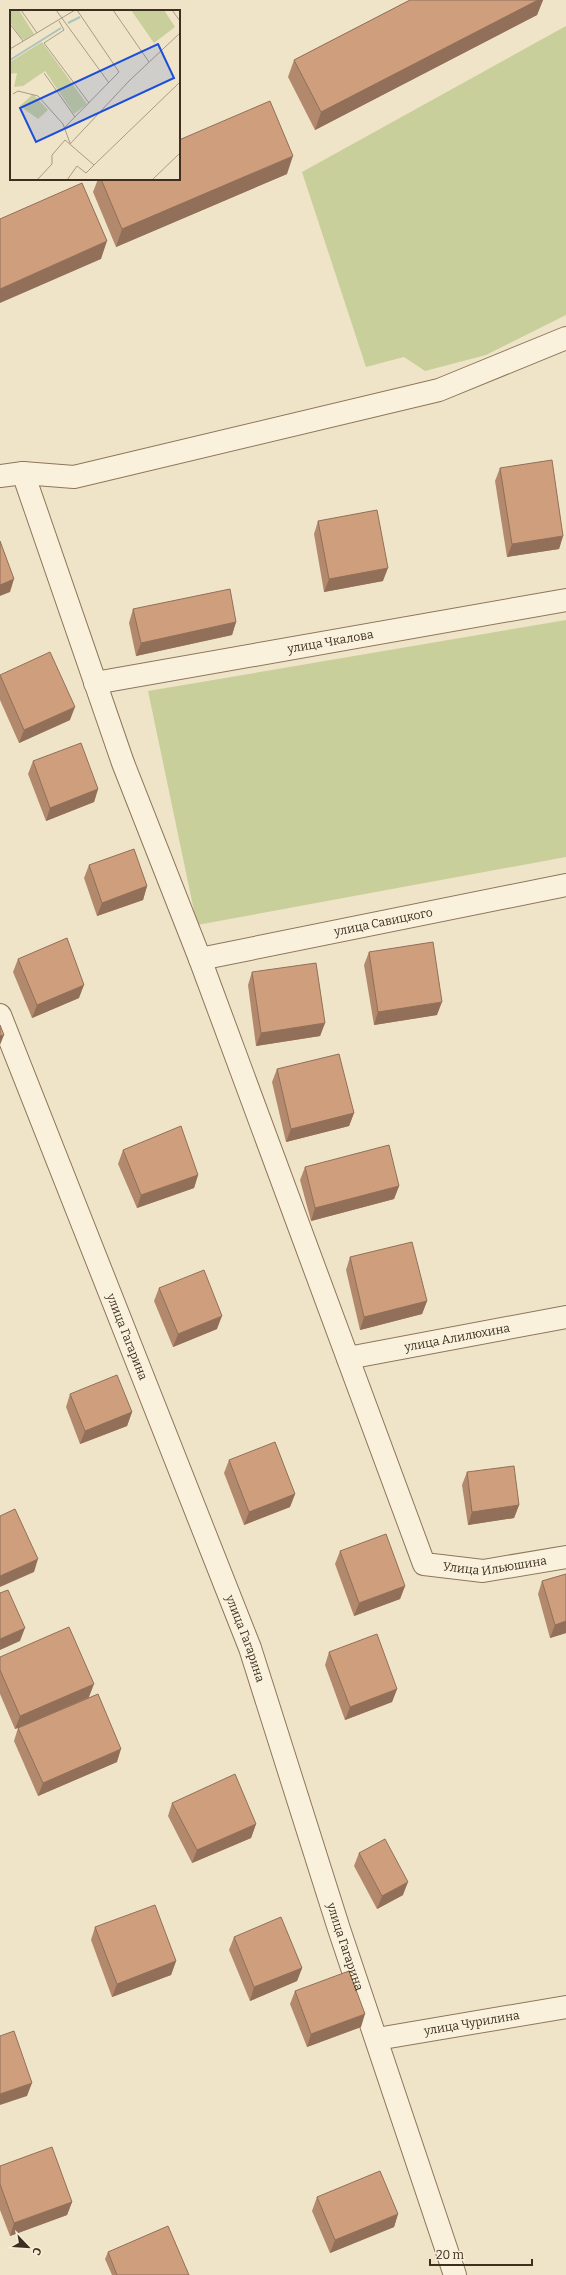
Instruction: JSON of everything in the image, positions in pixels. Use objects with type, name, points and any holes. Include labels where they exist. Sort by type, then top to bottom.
[{"type":"street","points":[[0,476],[23,473],[74,477],[439,390],[566,338]]},
{"type":"street","points":[[23,473],[123,763],[200,959],[348,1358]]},
{"type":"street","name":"улица Чкалова","points":[[95,684],[566,600]]},
{"type":"street","name":"улица Савицкого","points":[[200,959],[566,885]]},
{"type":"street","name":"улица Гагарина","points":[[0,1015],[250,1648],[339,1929],[455,2275]]},
{"type":"street","name":"улица Алилюхина","points":[[348,1358],[566,1317]]},
{"type":"street","name":"Улица Ильюшина","points":[[348,1358],[424,1564],[483,1571],[566,1557]]},
{"type":"street","name":"улица Чурилина","points":[[377,2039],[566,2007]]},
{"type":"green space","points":[[566,26],[566,315],[486,355],[425,371],[404,357],[366,367],[302,172]]},
{"type":"green space","points":[[566,620],[566,857],[197,925],[148,691]]},
{"type":"building","points":[[410,0],[538,0],[321,112],[294,60]]},
{"type":"building","points":[[270,101],[293,156],[122,229],[101,180],[180,180],[180,140]]},
{"type":"building","points":[[82,183],[107,241],[0,289],[0,219]]},
{"type":"building","points":[[552,460],[563,536],[512,544],[500,468]]},
{"type":"building","points":[[377,510],[388,568],[329,579],[318,521]]},
{"type":"building","points":[[0,541],[14,579],[0,585]]},
{"type":"building","points":[[230,589],[236,622],[141,643],[133,609]]},
{"type":"building","points":[[50,652],[75,707],[24,730],[0,675]]},
{"type":"building","points":[[81,743],[98,789],[50,808],[33,761]]},
{"type":"building","points":[[134,849],[147,886],[102,903],[89,865]]},
{"type":"building","points":[[67,938],[84,985],[37,1005],[18,959]]},
{"type":"building","points":[[433,942],[442,1002],[378,1012],[369,952]]},
{"type":"building","points":[[316,963],[325,1023],[261,1033],[252,972]]},
{"type":"building","points":[[0,1025],[4,1035],[0,1036]]},
{"type":"building","points":[[339,1054],[354,1113],[291,1129],[277,1069]]},
{"type":"building","points":[[181,1126],[198,1175],[141,1195],[123,1150]]},
{"type":"building","points":[[389,1145],[399,1186],[315,1208],[305,1167]]},
{"type":"building","points":[[412,1242],[427,1301],[364,1317],[350,1257]]},
{"type":"building","points":[[204,1270],[222,1316],[178,1334],[159,1288]]},
{"type":"building","points":[[117,1375],[132,1412],[85,1431],[70,1394]]},
{"type":"building","points":[[275,1442],[295,1494],[249,1512],[229,1460]]},
{"type":"building","points":[[514,1466],[519,1505],[472,1512],[467,1472]]},
{"type":"building","points":[[15,1509],[38,1559],[0,1576],[0,1516]]},
{"type":"building","points":[[386,1534],[405,1586],[359,1603],[340,1551]]},
{"type":"building","points":[[566,1574],[566,1621],[555,1625],[542,1581]]},
{"type":"building","points":[[8,1590],[25,1628],[0,1639],[0,1593]]},
{"type":"building","points":[[69,1627],[94,1684],[20,1716],[0,1670],[0,1657]]},
{"type":"building","points":[[377,1634],[397,1689],[350,1707],[329,1652]]},
{"type":"building","points":[[98,1694],[121,1749],[43,1783],[18,1728]]},
{"type":"building","points":[[235,1774],[256,1824],[197,1850],[172,1803]]},
{"type":"building","points":[[385,1839],[408,1882],[382,1896],[359,1853]]},
{"type":"building","points":[[155,1905],[176,1961],[117,1984],[95,1927]]},
{"type":"building","points":[[281,1917],[302,1968],[254,1987],[234,1937]]},
{"type":"building","points":[[349,1971],[365,2014],[311,2034],[295,1991]]},
{"type":"building","points":[[14,2031],[32,2083],[0,2094],[0,2036]]},
{"type":"building","points":[[52,2147],[72,2202],[14,2223],[0,2184],[0,2166]]},
{"type":"building","points":[[380,2171],[398,2214],[335,2240],[317,2197]]},
{"type":"building","points":[[168,2226],[189,2275],[117,2275],[108,2252]]}]
